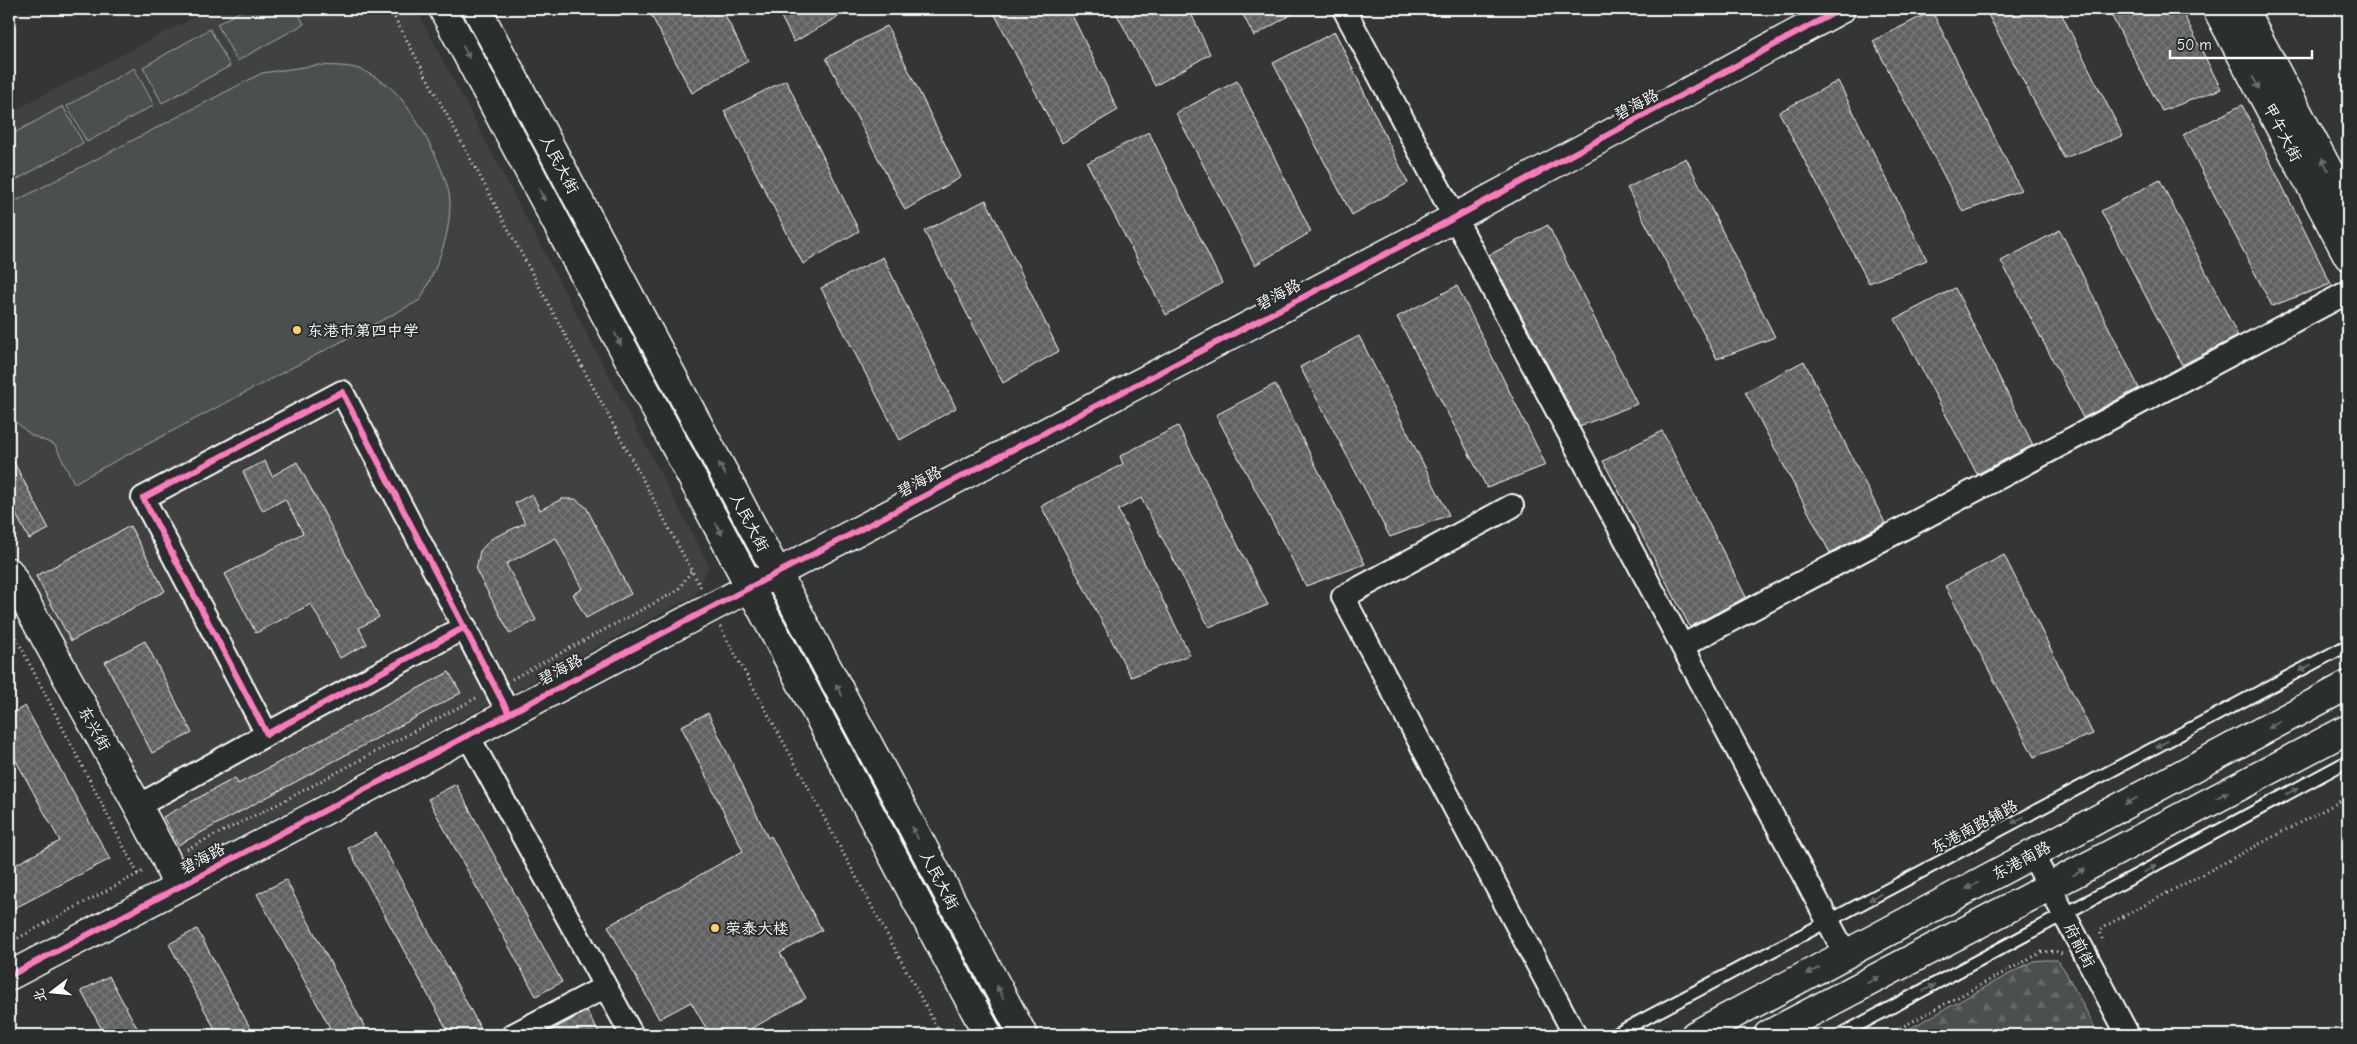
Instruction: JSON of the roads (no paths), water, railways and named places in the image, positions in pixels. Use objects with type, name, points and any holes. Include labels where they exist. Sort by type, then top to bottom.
[{"type":"main road","name":"人民大街","points":[[443,9],[988,1035]]},
{"type":"main road","name":"人民大街","points":[[477,9],[1022,1035]]},
{"type":"main road","name":"碧海路","points":[[13,987],[177,887],[776,571],[1456,217],[1841,9]]},
{"type":"main road","name":"甲午大街","points":[[2217,9],[2348,256]]},
{"type":"main road","name":"甲午大街","points":[[2243,9],[2348,207]]},
{"type":"main road","name":"东兴街","points":[[9,572],[138,806],[166,859],[177,887]]},
{"type":"main road","name":"东港南路","points":[[1695,1035],[2348,685]]},
{"type":"main road","points":[[1768,1035],[2348,729]]},
{"type":"street","points":[[1344,9],[1456,217],[1845,954]]},
{"type":"street","points":[[1682,646],[2348,292]]},
{"type":"street","points":[[267,734],[143,498],[342,392],[508,712]]},
{"type":"street","points":[[1512,506],[1343,597],[1575,1035]]},
{"type":"street","points":[[138,806],[465,627]]},
{"type":"street","points":[[467,734],[632,1035]]},
{"type":"street","name":"府前街","points":[[2032,854],[2128,1035]]},
{"type":"street","points":[[513,1035],[605,986]]},
{"type":"lane","name":"东港南路辅路","points":[[1614,1035],[2348,645]]},
{"type":"lane","points":[[1840,1035],[2065,916],[2348,761]]},
{"type":"place","name":"东港市第四中学","points":[[297,330]]},
{"type":"place","name":"荣泰大楼","points":[[715,928]]}]
